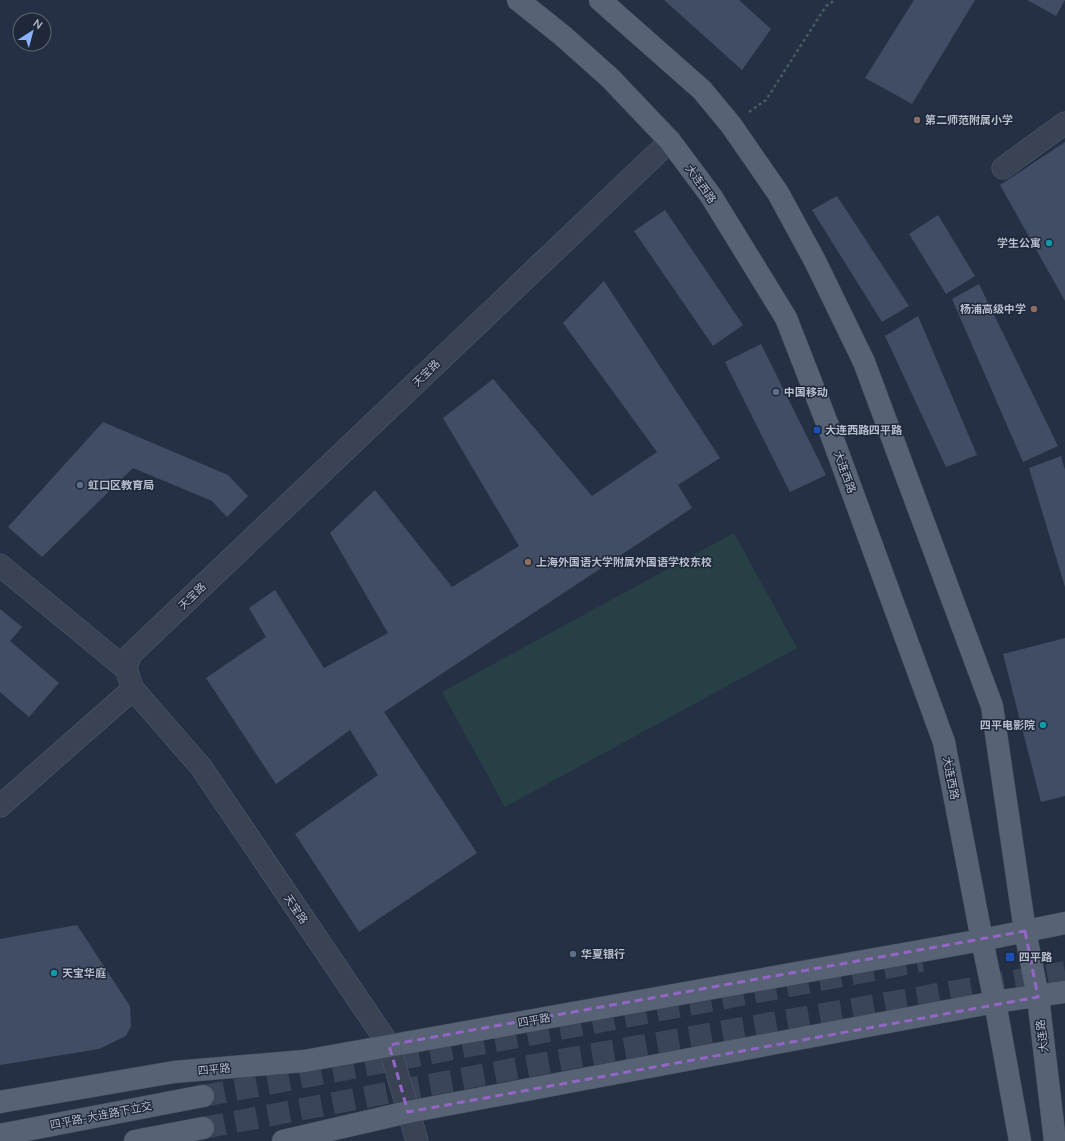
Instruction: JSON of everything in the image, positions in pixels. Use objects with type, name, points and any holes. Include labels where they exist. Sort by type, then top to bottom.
[{"type":"main road","name":"大连西路","points":[[518,0],[563,36],[610,78],[670,141],[711,196],[786,318],[816,395],[944,742],[995,1002]]},
{"type":"main road","points":[[600,0],[702,90],[731,125],[778,193],[815,261],[864,362],[992,706],[1025,931]]},
{"type":"main road","name":"四平路","points":[[0,1102],[174,1072],[304,1061],[982,940],[1065,923]]},
{"type":"main road","name":"大连路","points":[[1025,931],[1038,997],[1055,1141]]},
{"type":"main road","points":[[282,1141],[408,1112],[995,1002],[1065,992]]},
{"type":"main road","points":[[995,1002],[1020,1141]]},
{"type":"main road","name":"四平路-大连路下立交","points":[[0,1135],[203,1096]]},
{"type":"main road","points":[[135,1141],[203,1128]]},
{"type":"street","points":[[1003,168],[1065,123]]},
{"type":"street","name":"天宝路","points":[[417,1141],[389,1045],[201,767],[133,689],[126,668],[130,655],[670,141]]},
{"type":"street","points":[[0,565],[126,668]]},
{"type":"street","points":[[0,806],[133,689]]},
{"type":"path","points":[[731,125],[766,100],[826,6],[835,0]]},
{"type":"highlighted area","points":[[1025,931],[1038,997],[408,1112],[389,1045]]},
{"type":"green space","points":[[734,533],[797,648],[505,807],[442,692]]},
{"type":"building","points":[[664,0],[739,0],[771,29],[742,70]]},
{"type":"building","points":[[914,0],[975,0],[912,104],[865,78]]},
{"type":"building","points":[[1027,0],[1065,0],[1056,16]]},
{"type":"building","name":"学生公寓","points":[[1065,142],[1065,301],[1000,185]]},
{"type":"building","points":[[837,196],[909,306],[882,322],[812,210]]},
{"type":"building","points":[[665,210],[743,325],[713,346],[634,231]]},
{"type":"building","points":[[938,215],[975,276],[946,294],[909,234]]},
{"type":"building","points":[[604,281],[720,458],[678,485],[692,508],[384,712],[477,853],[359,932],[295,834],[378,775],[350,730],[276,784],[206,678],[266,637],[249,608],[275,590],[324,668],[388,633],[330,533],[375,490],[452,587],[519,546],[443,418],[493,379],[592,496],[657,452],[563,323]]},
{"type":"building","points":[[979,284],[1058,446],[1023,462],[952,299]]},
{"type":"building","points":[[918,316],[977,455],[946,467],[885,336]]},
{"type":"building","points":[[761,344],[826,475],[790,492],[725,362]]},
{"type":"building","name":"虹口区教育局","points":[[103,422],[228,475],[248,496],[227,517],[212,501],[133,468],[42,557],[8,527]]},
{"type":"building","points":[[1061,456],[1065,470],[1065,587],[1029,468]]},
{"type":"building","points":[[0,609],[22,627],[10,641],[59,683],[29,717],[0,692]]},
{"type":"building","name":"四平电影院","points":[[1065,638],[1065,796],[1041,802],[1003,654]]},
{"type":"building","name":"天宝华庭","points":[[77,925],[130,1006],[131,1026],[126,1036],[99,1049],[0,1065],[0,939]]},
{"type":"tunnel","points":[[203,1096],[922,961]]},
{"type":"tunnel","points":[[203,1128],[571,1058],[1065,972]]},
{"type":"place","name":"第二师范附属小学","points":[[917,120]]},
{"type":"place","name":"学生公寓","points":[[1049,243]]},
{"type":"place","name":"杨浦高级中学","points":[[1034,309]]},
{"type":"place","name":"中国移动","points":[[776,392]]},
{"type":"place","name":"大连西路四平路","points":[[817,430]]},
{"type":"place","name":"虹口区教育局","points":[[80,485]]},
{"type":"place","name":"上海外国语大学附属外国语学校东校","points":[[528,562]]},
{"type":"place","name":"四平电影院","points":[[1043,725]]},
{"type":"place","name":"华夏银行","points":[[573,954]]},
{"type":"place","name":"四平路","points":[[1010,957]]},
{"type":"place","name":"天宝华庭","points":[[54,973]]}]
